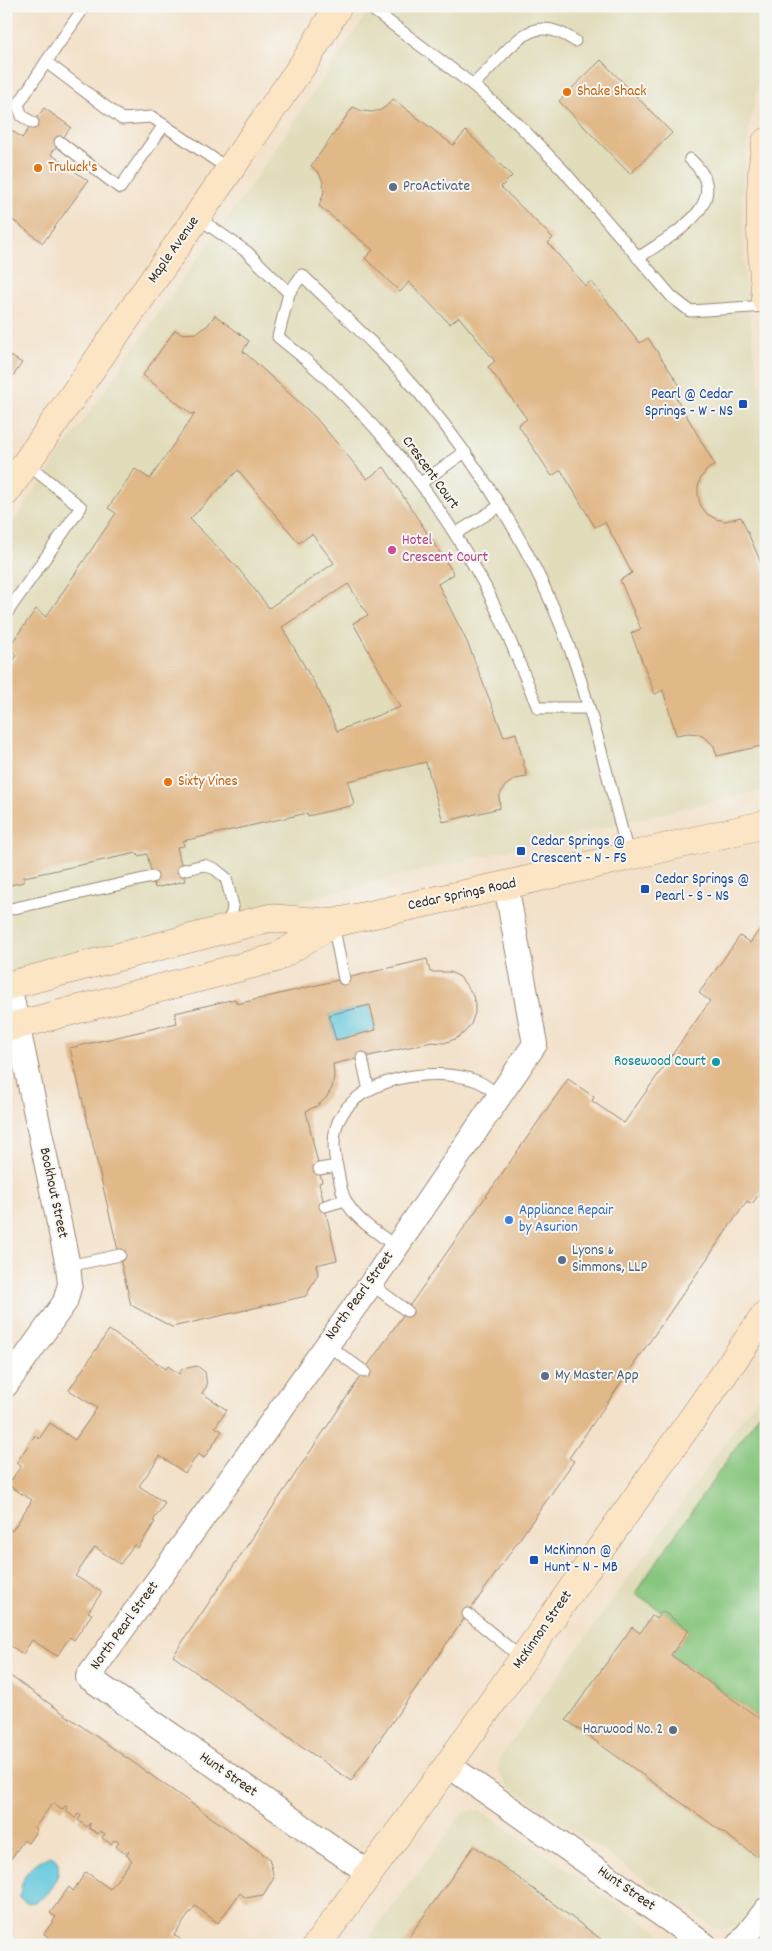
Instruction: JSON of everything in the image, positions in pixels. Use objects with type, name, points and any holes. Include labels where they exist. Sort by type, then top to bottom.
[{"type":"main road","name":"Maple Avenue","points":[[6,492],[308,57],[338,6]]},
{"type":"main road","points":[[766,142],[761,210],[762,262],[766,300]]},
{"type":"main road","name":"Cedar Springs Road","points":[[8,985],[269,918],[333,923],[506,886],[766,824]]},
{"type":"main road","name":"Cedar Springs Road","points":[[12,1026],[276,958],[333,923]]},
{"type":"main road","name":"McKinnon Street","points":[[317,1945],[448,1765],[766,1314]]},
{"type":"street","name":"North Pearl Street","points":[[88,1677],[371,1284],[535,1044],[506,886]]},
{"type":"street","name":"Bookhout Street","points":[[6,1385],[65,1302],[70,1284],[68,1266],[12,1026],[8,985]]},
{"type":"street","name":"Hunt Street","points":[[88,1677],[368,1873]]},
{"type":"street","name":"Hunt Street","points":[[448,1765],[705,1945]]},
{"type":"street","points":[[739,1945],[766,1910]]},
{"type":"lane","points":[[33,123],[22,116],[18,105],[85,6]]},
{"type":"lane","points":[[368,6],[473,85],[516,122],[556,163],[672,298],[690,311],[766,306]]},
{"type":"lane","points":[[473,85],[521,36],[534,30],[548,29],[562,32],[575,41]]},
{"type":"lane","points":[[46,62],[122,118],[152,117],[230,170]]},
{"type":"lane","points":[[60,142],[120,188],[164,125]]},
{"type":"lane","points":[[638,258],[697,215],[704,204],[707,192],[705,179],[699,167],[690,159]]},
{"type":"lane","points":[[197,217],[247,252],[289,293]]},
{"type":"lane","name":"Crescent Court","points":[[589,708],[538,708],[485,588],[455,534],[420,483],[379,431],[347,397],[314,364],[278,337],[289,293],[302,275],[390,361],[418,393],[465,452],[500,506],[532,564],[554,611],[573,659],[589,708],[629,856]]},
{"type":"lane","points":[[420,483],[465,452]]},
{"type":"lane","points":[[6,614],[81,507],[26,463]]},
{"type":"lane","points":[[455,534],[500,506]]},
{"type":"lane","points":[[183,870],[204,865],[215,869],[226,878],[233,906],[232,913],[223,929]]},
{"type":"lane","points":[[6,910],[152,877]]},
{"type":"lane","points":[[333,923],[344,979]]},
{"type":"lane","points":[[362,1058],[369,1091]]},
{"type":"lane","points":[[396,1247],[357,1216],[345,1200],[336,1166],[334,1144],[338,1122],[350,1102],[388,1082],[419,1074],[452,1075],[479,1081],[499,1096]]},
{"type":"lane","points":[[318,1169],[336,1166]]},
{"type":"lane","points":[[325,1206],[345,1200]]},
{"type":"lane","points":[[68,1266],[120,1255]]},
{"type":"lane","points":[[371,1284],[407,1311]]},
{"type":"lane","points":[[326,1344],[365,1372]]},
{"type":"lane","points":[[468,1614],[523,1659]]},
{"type":"shaded area","points":[[372,6],[760,6],[766,14],[766,49],[750,123],[743,170],[742,209],[743,262],[756,365],[766,416],[766,789],[387,879],[6,974],[6,532],[178,285],[244,195]]},
{"type":"shaded area","points":[[766,1385],[766,1888],[738,1925],[724,1930],[715,1928],[506,1784],[498,1770],[499,1759]]},
{"type":"shaded area","points":[[480,1810],[677,1945],[364,1945],[457,1820],[463,1813]]},
{"type":"green space","points":[[766,1404],[766,1723],[671,1655],[689,1630],[635,1593]]},
{"type":"water","points":[[370,1005],[376,1030],[336,1040],[329,1015]]},
{"type":"water","points":[[50,1856],[57,1861],[59,1868],[57,1878],[52,1888],[44,1896],[28,1903],[20,1898],[24,1878],[32,1867]]},
{"type":"building","points":[[601,60],[672,133],[630,174],[559,101]]},
{"type":"building","points":[[393,99],[453,145],[466,131],[512,176],[501,187],[553,238],[548,243],[585,286],[591,281],[640,343],[648,338],[682,389],[674,394],[715,465],[708,469],[701,477],[698,486],[698,496],[701,506],[707,514],[716,519],[725,521],[741,517],[766,574],[766,745],[717,756],[714,746],[698,734],[676,735],[663,690],[655,694],[631,633],[641,629],[620,580],[632,573],[605,522],[595,527],[561,470],[552,476],[518,425],[527,419],[488,367],[495,361],[459,317],[450,324],[409,282],[400,292],[365,258],[373,250],[319,206],[324,192],[323,182],[319,173],[311,166],[353,107],[362,111],[372,112],[381,110]]},
{"type":"building","name":"Truluck's","points":[[44,108],[71,127],[51,154],[88,181],[43,243],[6,215],[6,126],[22,138]]},
{"type":"building","points":[[215,315],[249,341],[243,351],[315,417],[367,479],[384,467],[454,574],[438,584],[468,644],[504,737],[516,733],[527,777],[515,779],[505,786],[499,797],[500,808],[443,822],[426,762],[348,781],[354,805],[308,816],[307,813],[183,841],[184,846],[177,847],[185,881],[155,888],[147,854],[138,856],[137,853],[24,877],[24,882],[6,886],[6,671],[17,655],[8,648],[36,609],[46,617],[116,513],[108,508],[135,469],[150,479],[195,413],[191,414],[143,375],[175,330],[183,334],[196,333],[208,325]],"holes":[[[238,470],[299,543],[312,534],[334,563],[269,608],[237,567],[190,519]],[[348,584],[368,615],[353,623],[400,707],[337,731],[320,693],[282,627]]]},
{"type":"building","points":[[6,353],[22,363],[9,382],[6,380]]},
{"type":"building","points":[[766,920],[766,1184],[752,1204],[747,1201],[569,1458],[574,1461],[351,1781],[173,1656],[371,1361],[568,1079],[594,1097],[592,1101],[624,1123],[710,1001],[699,993],[740,936],[750,943]]},
{"type":"building","points":[[427,959],[430,972],[450,972],[460,977],[472,993],[475,1013],[471,1024],[464,1033],[444,1043],[432,1042],[333,1064],[332,1088],[326,1098],[317,1106],[306,1111],[322,1182],[319,1183],[337,1260],[316,1265],[318,1274],[306,1296],[172,1327],[131,1305],[70,1048],[177,1023],[175,1013],[235,999],[237,1004]],"holes":[[[370,1005],[376,1030],[336,1040],[329,1015]]]},
{"type":"building","points":[[109,1330],[166,1369],[168,1366],[179,1374],[182,1369],[197,1366],[205,1372],[207,1386],[202,1393],[227,1410],[215,1427],[222,1431],[204,1458],[198,1454],[185,1473],[160,1456],[139,1486],[165,1503],[138,1548],[134,1545],[120,1564],[95,1547],[75,1576],[102,1592],[88,1612],[92,1614],[74,1640],[70,1637],[57,1656],[32,1640],[23,1654],[6,1643],[6,1527],[12,1531],[32,1500],[8,1485],[21,1466],[16,1463],[35,1435],[39,1439],[50,1423],[75,1440],[97,1408],[69,1390]]},
{"type":"building","name":"Harwood No. 2","points":[[662,1611],[689,1630],[671,1655],[766,1723],[766,1843],[756,1856],[566,1720],[632,1627],[640,1633],[652,1616],[656,1619]]},
{"type":"building","points":[[6,1673],[269,1858],[274,1878],[263,1895],[246,1898],[240,1893],[218,1923],[195,1906],[174,1935],[188,1945],[60,1945],[44,1934],[56,1917],[50,1913],[69,1887],[73,1891],[86,1872],[110,1889],[132,1860],[126,1855],[129,1852],[127,1850],[125,1853],[116,1847],[119,1842],[114,1840],[111,1844],[102,1838],[105,1834],[100,1831],[98,1834],[89,1828],[90,1823],[87,1827],[78,1820],[81,1816],[78,1814],[75,1818],[66,1811],[68,1808],[65,1806],[62,1810],[53,1803],[34,1828],[37,1830],[28,1843],[24,1840],[6,1866]]},
{"type":"building","points":[[474,1846],[501,1865],[609,1945],[403,1945]]},
{"type":"place","name":"Shake Shack","points":[[567,92]]},
{"type":"place","name":"Truluck's","points":[[38,168]]},
{"type":"place","name":"ProActivate","points":[[393,187]]},
{"type":"place","name":"Pearl @ Cedar Springs - W - NS","points":[[743,404]]},
{"type":"place","name":"Hotel Crescent Court","points":[[392,550]]},
{"type":"place","name":"Sixty Vines","points":[[168,782]]},
{"type":"place","name":"Cedar Springs @ Crescent - N - FS","points":[[521,851]]},
{"type":"place","name":"Cedar Springs @ Pearl - S - NS","points":[[645,889]]},
{"type":"place","name":"Rosewood Court","points":[[716,1062]]},
{"type":"place","name":"Appliance Repair by Asurion","points":[[509,1220]]},
{"type":"place","name":"Lyons & Simmons, LLP","points":[[562,1260]]},
{"type":"place","name":"My Master App","points":[[545,1376]]},
{"type":"place","name":"McKinnon @ Hunt - N - MB","points":[[534,1560]]},
{"type":"place","name":"Harwood No. 2","points":[[673,1730]]}]
